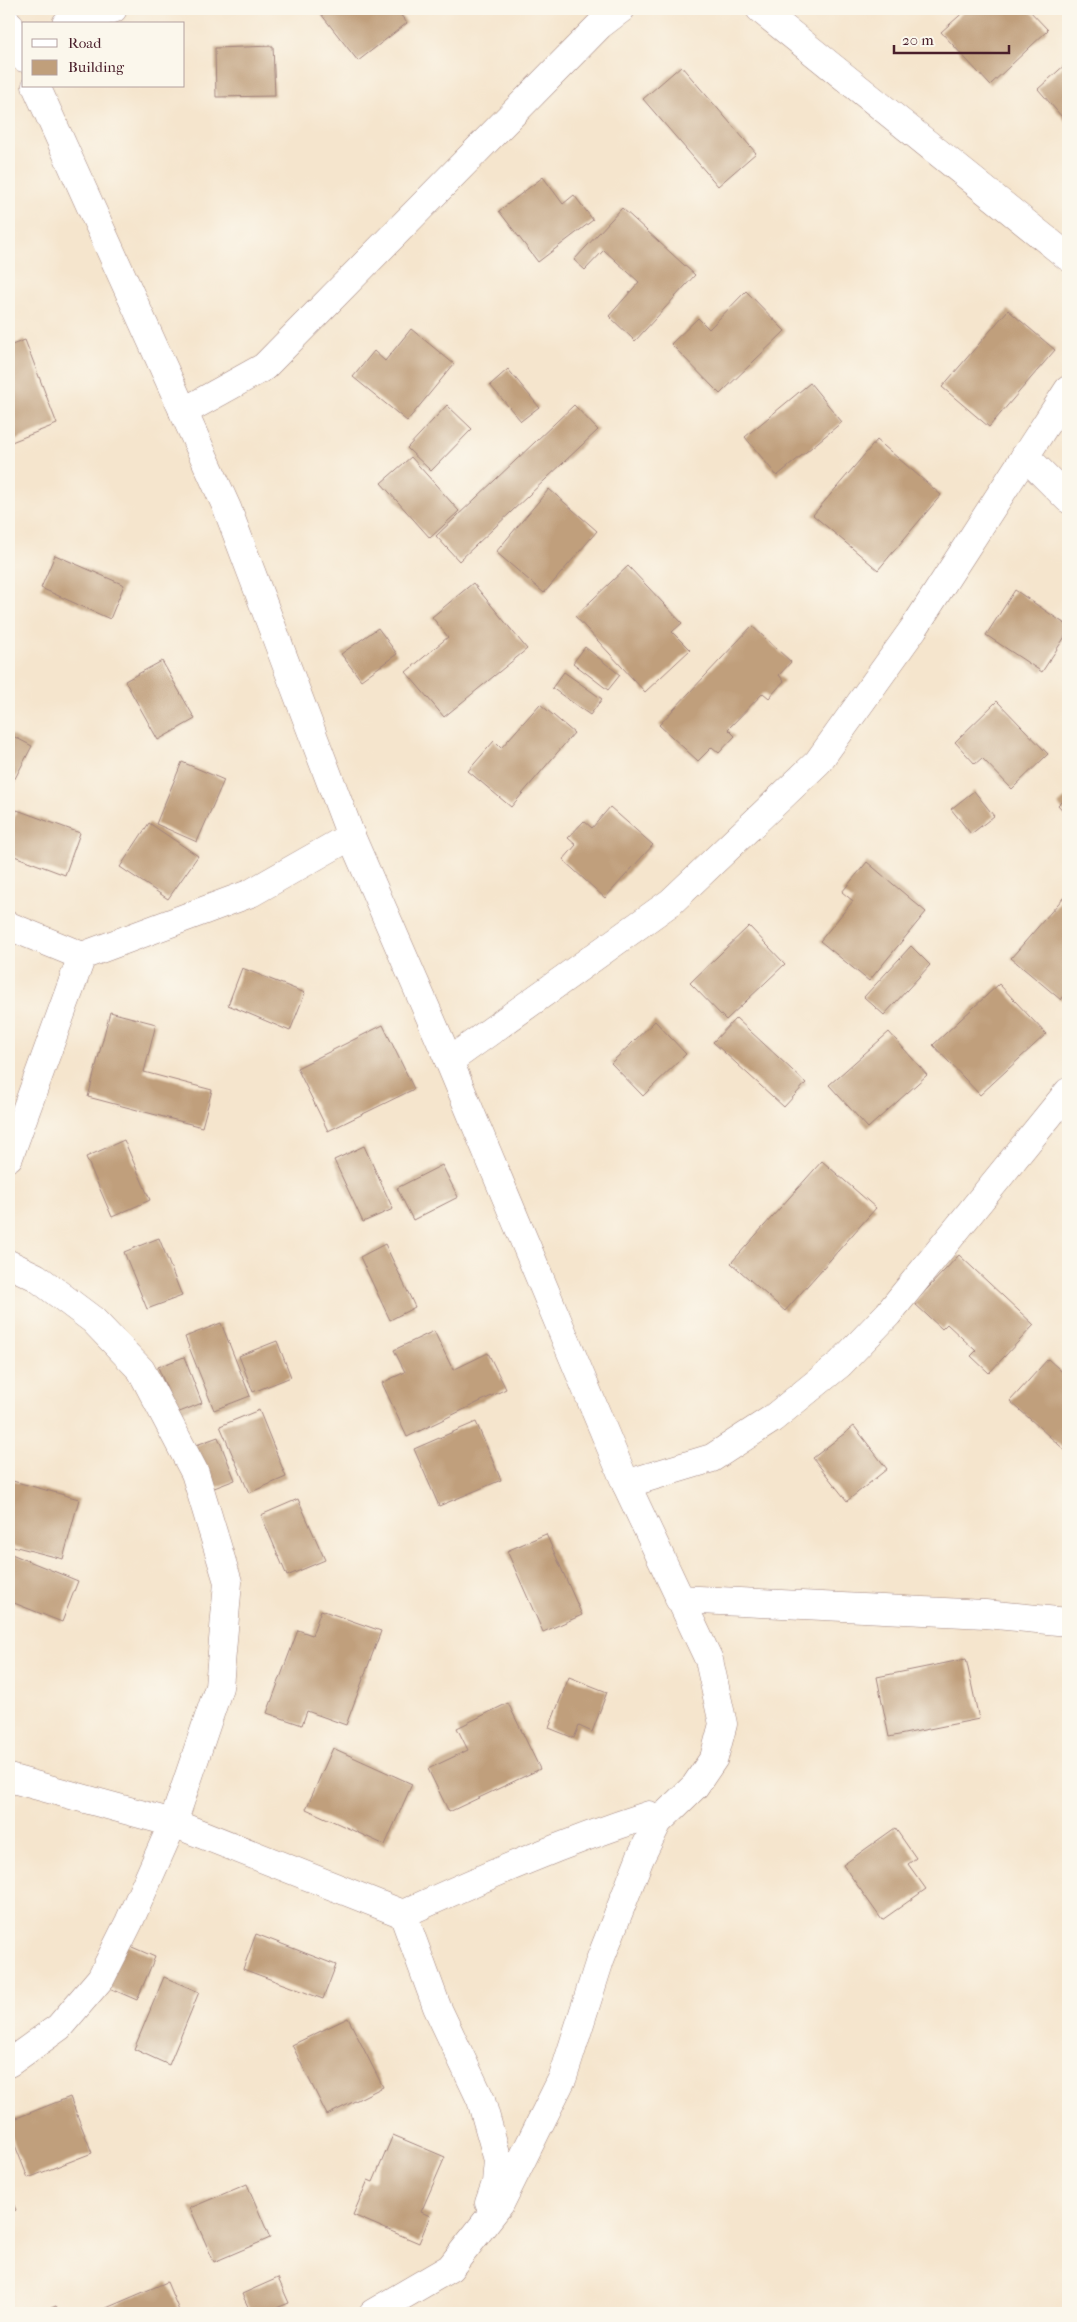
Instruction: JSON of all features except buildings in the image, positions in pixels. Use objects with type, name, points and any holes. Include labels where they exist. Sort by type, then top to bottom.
[{"type":"street","points":[[72,22],[113,9]]},
{"type":"street","points":[[183,412],[264,367],[600,25],[620,9]]},
{"type":"street","points":[[760,9],[1068,257]]},
{"type":"street","points":[[37,88],[227,508],[351,836],[449,1061],[626,1484],[709,1660],[722,1724],[714,1758],[695,1786],[658,1822],[640,1858],[600,1960],[563,2077],[500,2204],[450,2268],[373,2313]]},
{"type":"street","points":[[449,1061],[671,902],[818,762],[914,628],[1068,390]]},
{"type":"street","points":[[1025,456],[1068,499]]},
{"type":"street","points":[[9,926],[82,956],[251,892],[351,836]]},
{"type":"street","points":[[9,1157],[82,956]]},
{"type":"street","points":[[626,1484],[712,1458],[772,1419],[840,1364],[900,1300],[1039,1125],[1068,1092]]},
{"type":"street","points":[[9,1264],[36,1277],[93,1320],[141,1370],[195,1473],[228,1582],[219,1687],[173,1823],[101,1978],[59,2027],[9,2063]]},
{"type":"street","points":[[679,1599],[985,1614],[1068,1622]]},
{"type":"street","points":[[9,1778],[173,1823],[403,1914],[484,1877],[604,1830],[649,1815],[658,1822]]},
{"type":"street","points":[[403,1914],[437,2007],[481,2100],[498,2160],[496,2183],[477,2234]]}]
